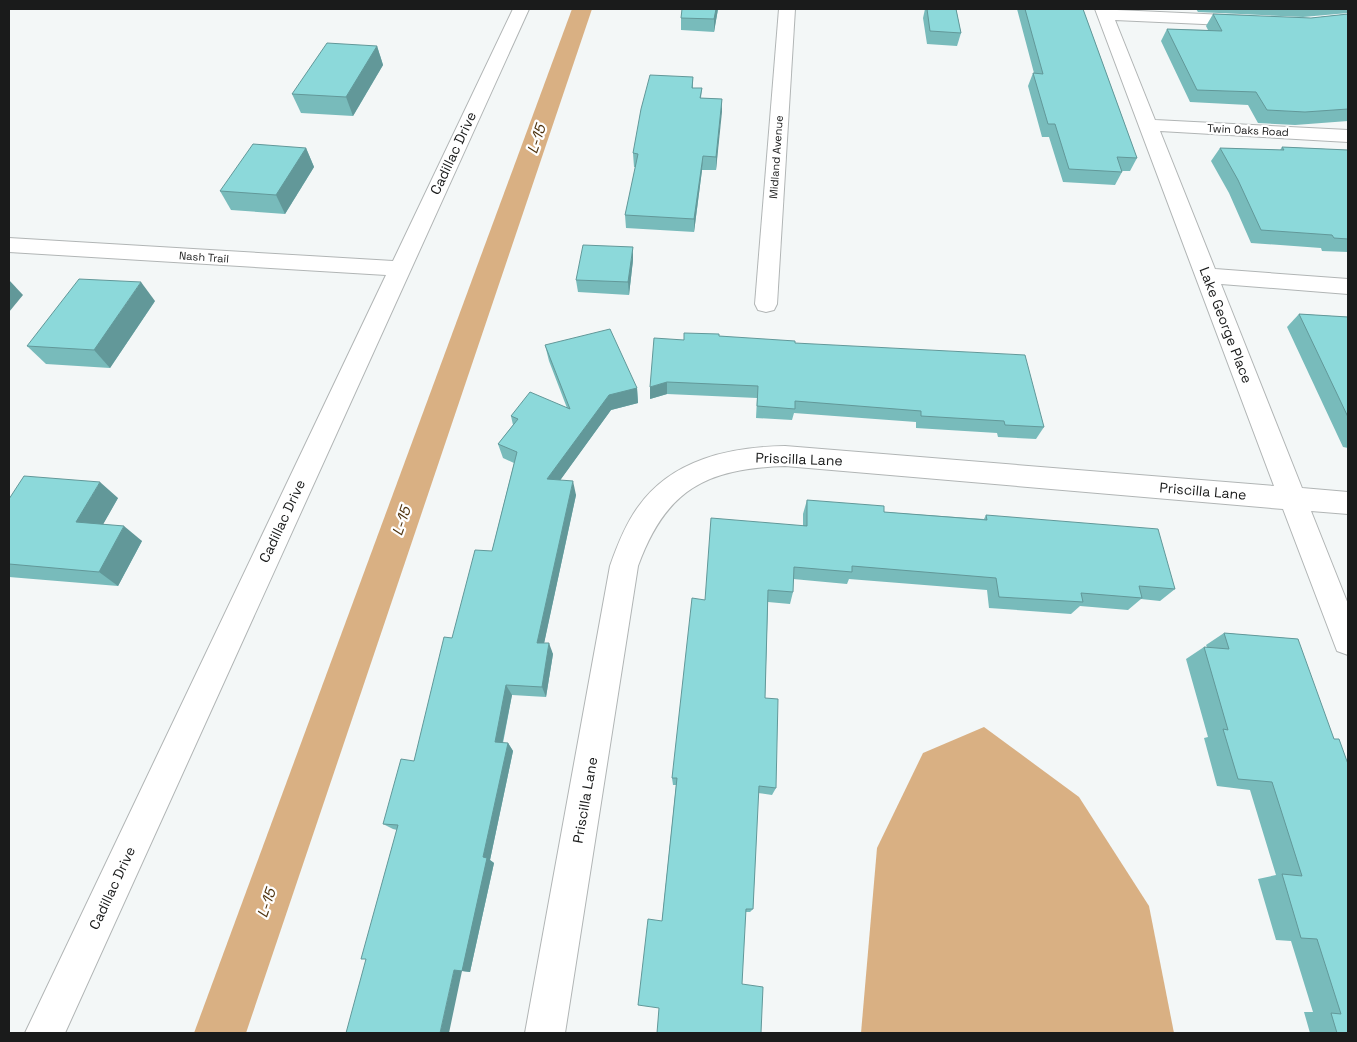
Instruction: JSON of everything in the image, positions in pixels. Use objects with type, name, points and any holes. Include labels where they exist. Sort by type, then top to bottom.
[{"type":"street","name":"Cadillac Drive","points":[[45,1033],[521,9]]},
{"type":"street","name":"Midland Avenue","points":[[766,304],[787,9]]},
{"type":"street","points":[[1104,12],[1264,22]]},
{"type":"street","name":"Lake George Place","points":[[1104,12],[1348,641]]},
{"type":"street","name":"Twin Oaks Road","points":[[1148,125],[1348,136]]},
{"type":"street","name":"Nash Trail","points":[[9,245],[399,269]]},
{"type":"street","points":[[1207,276],[1348,286]]},
{"type":"street","name":"Priscilla Lane","points":[[546,1033],[624,566],[631,544],[641,523],[655,504],[672,488],[691,475],[736,459],[760,456],[1348,503]]},
{"type":"shaded area","points":[[984,727],[1079,797],[1149,906],[1174,1033],[861,1033],[877,848],[923,753]]},
{"type":"building","points":[[682,9],[716,9],[714,19],[681,18]]},
{"type":"building","points":[[927,9],[956,9],[961,33],[930,31]]},
{"type":"building","points":[[1025,9],[1083,9],[1137,158],[1117,157],[1122,172],[1069,169],[1055,124],[1048,124],[1033,73],[1043,74]]},
{"type":"building","points":[[1213,14],[1311,18],[1348,14],[1348,109],[1305,112],[1267,110],[1256,92],[1197,90],[1167,29],[1222,31]]},
{"type":"building","points":[[327,43],[377,46],[346,97],[292,94]]},
{"type":"building","points":[[650,75],[693,77],[692,88],[702,88],[700,98],[722,99],[716,157],[703,156],[694,219],[625,215],[638,154],[633,153],[641,109]]},
{"type":"building","points":[[253,144],[306,148],[276,195],[220,191]]},
{"type":"building","points":[[1282,147],[1348,150],[1348,239],[1334,238],[1332,235],[1261,230],[1238,180],[1220,148],[1284,150]]},
{"type":"building","points":[[583,245],[633,247],[628,282],[576,280]]},
{"type":"building","points":[[79,279],[141,282],[94,350],[27,346]]},
{"type":"building","points":[[1299,314],[1348,317],[1348,417]]},
{"type":"building","points":[[610,329],[637,388],[609,395],[547,479],[573,481],[537,643],[549,643],[542,687],[506,685],[495,742],[508,743],[483,857],[487,858],[462,971],[454,970],[440,1033],[346,1033],[366,959],[361,959],[398,825],[383,824],[401,759],[414,761],[444,637],[452,638],[475,550],[492,551],[517,452],[498,444],[518,419],[511,416],[530,392],[570,409],[545,345]]},
{"type":"building","points":[[684,333],[719,334],[719,336],[795,341],[795,343],[1025,355],[1044,427],[1005,425],[1004,421],[921,416],[921,411],[795,401],[795,409],[757,406],[758,386],[667,382],[650,387],[654,338],[684,340]]},
{"type":"building","points":[[24,476],[100,482],[76,522],[124,526],[99,572],[9,564],[9,499]]},
{"type":"building","points":[[807,500],[884,506],[884,512],[987,520],[986,515],[1158,529],[1175,589],[1139,586],[1142,598],[1081,593],[1083,602],[999,597],[996,578],[852,566],[852,572],[794,567],[793,592],[768,590],[765,698],[778,699],[776,788],[759,786],[753,909],[746,909],[742,984],[763,987],[761,1033],[657,1033],[659,1008],[638,1005],[648,919],[662,921],[677,778],[672,778],[692,598],[705,600],[711,518],[807,526]]},
{"type":"building","points":[[1224,633],[1298,639],[1334,739],[1339,739],[1348,764],[1348,1033],[1337,1033],[1331,1013],[1341,1014],[1317,939],[1301,938],[1282,874],[1302,876],[1272,782],[1238,779],[1223,729],[1228,730],[1204,647],[1229,649]]},
{"type":"waterway","name":"L-15","points":[[220,1033],[582,9]]}]
